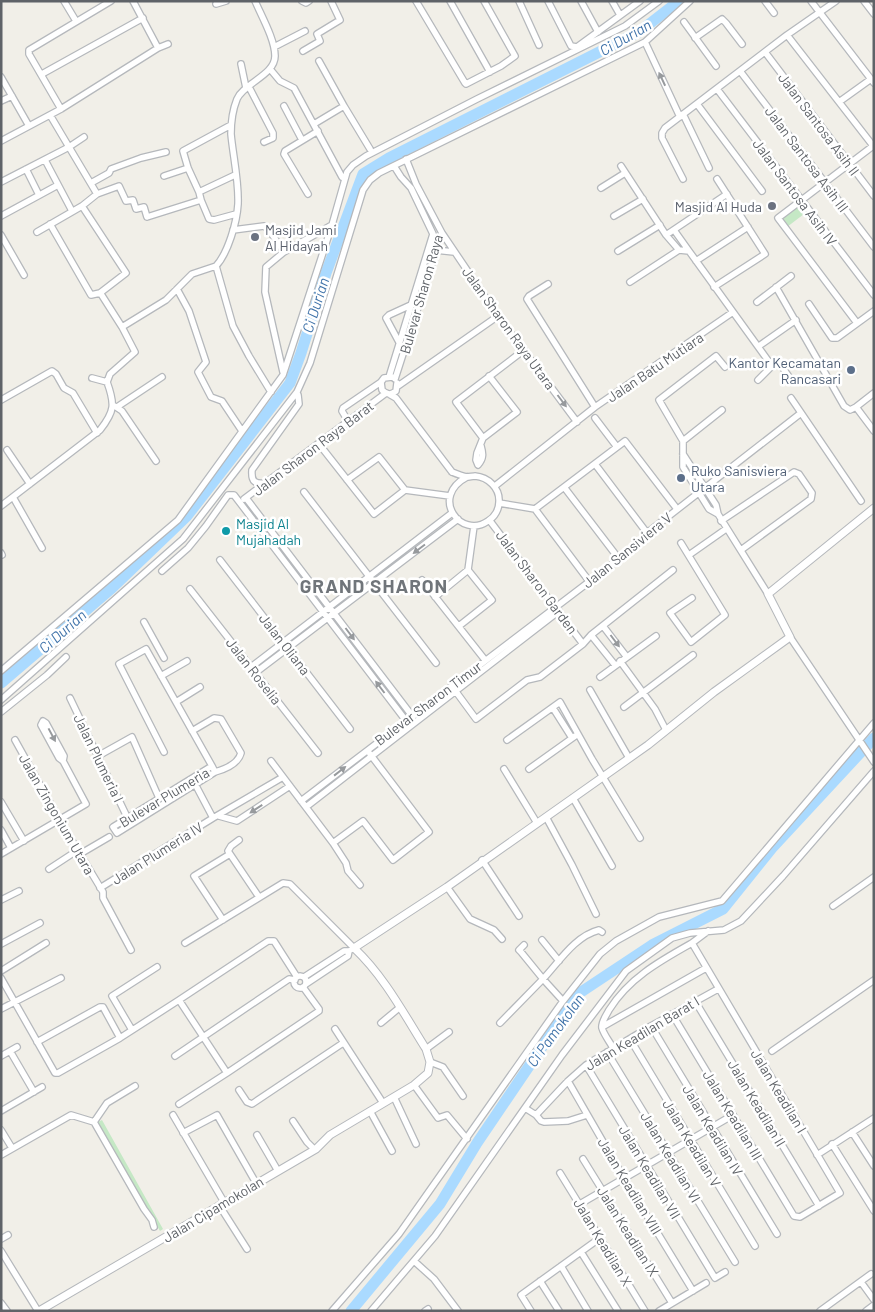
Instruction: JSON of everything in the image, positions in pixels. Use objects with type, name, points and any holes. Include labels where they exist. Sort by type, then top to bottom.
[{"type":"street","points":[[64,1],[76,21]]},
{"type":"street","points":[[61,109],[29,54],[29,50],[76,21],[99,4],[111,1]]},
{"type":"street","points":[[133,1],[158,48]]},
{"type":"street","points":[[216,4],[226,1]]},
{"type":"street","points":[[122,326],[166,300],[192,274],[216,266],[226,249],[233,230],[238,204],[231,125],[237,100],[247,88],[270,69],[275,59],[274,47],[255,1]]},
{"type":"street","points":[[302,1],[306,3],[309,1]]},
{"type":"street","points":[[303,51],[320,41],[318,34],[340,20],[331,1]]},
{"type":"street","points":[[416,1],[464,84],[469,84],[515,58],[484,1]]},
{"type":"street","points":[[450,1],[490,72]]},
{"type":"street","points":[[518,1],[539,45]]},
{"type":"street","points":[[548,1],[571,46],[574,47],[577,47],[640,1]]},
{"type":"street","points":[[581,1],[598,32]]},
{"type":"street","points":[[612,1],[620,15]]},
{"type":"street","points":[[1,671],[175,523],[271,392],[283,374],[332,225],[347,172],[359,160],[477,99],[626,26],[659,1]]},
{"type":"street","points":[[1,700],[183,539],[297,392],[310,363],[363,190],[370,180],[379,173],[645,42],[690,1]]},
{"type":"street","points":[[765,1],[774,13]]},
{"type":"street","points":[[811,1],[872,81],[840,102]]},
{"type":"street","points":[[683,179],[661,136],[665,128],[787,35],[836,1]]},
{"type":"street","points":[[864,1],[874,14]]},
{"type":"street","points":[[42,74],[143,18]]},
{"type":"street","points":[[695,38],[722,19],[742,44]]},
{"type":"street","points":[[684,22],[716,66]]},
{"type":"street","points":[[274,47],[305,31]]},
{"type":"street","points":[[787,35],[873,147],[778,218],[858,322]]},
{"type":"street","points":[[645,42],[709,168]]},
{"type":"street","points":[[1,142],[61,109],[132,63],[168,44]]},
{"type":"street","name":"Jalan Santosa Asih II","points":[[765,52],[874,196]]},
{"type":"street","points":[[319,61],[370,149]]},
{"type":"street","points":[[241,64],[247,88],[273,133],[273,138],[264,142]]},
{"type":"street","points":[[270,69],[280,81],[294,88],[342,177]]},
{"type":"street","name":"Jalan Santosa Asih III","points":[[740,71],[874,247]]},
{"type":"street","points":[[1,77],[28,126]]},
{"type":"street","name":"Jalan Santosa Asih IV","points":[[717,89],[874,295]]},
{"type":"street","points":[[1,101],[12,96]]},
{"type":"street","points":[[697,104],[762,191]]},
{"type":"street","points":[[284,106],[302,140]]},
{"type":"street","points":[[314,124],[344,106]]},
{"type":"street","points":[[50,115],[97,194]]},
{"type":"street","points":[[231,125],[183,152],[209,219],[214,220],[236,214]]},
{"type":"street","points":[[308,194],[284,154],[287,149],[318,131]]},
{"type":"street","points":[[1,182],[69,147],[84,137]]},
{"type":"street","points":[[92,183],[109,173],[110,170],[166,152]]},
{"type":"street","points":[[45,160],[72,211]]},
{"type":"street","points":[[406,160],[413,184]]},
{"type":"street","points":[[394,166],[401,177],[413,184]]},
{"type":"street","points":[[621,166],[666,235],[679,250]]},
{"type":"street","points":[[164,176],[188,168]]},
{"type":"street","points":[[26,170],[39,195]]},
{"type":"street","points":[[602,188],[625,173]]},
{"type":"street","points":[[199,192],[235,175]]},
{"type":"street","points":[[714,288],[764,254],[717,179]]},
{"type":"street","name":"Bulevar Sharon Raya","points":[[396,383],[442,233],[413,184]]},
{"type":"street","name":"Bulevar Sharon Raya","points":[[396,383],[400,344],[433,234],[418,203],[413,184]]},
{"type":"street","points":[[1,216],[58,185]]},
{"type":"street","points":[[36,232],[82,206],[97,194],[119,186],[126,201],[133,200],[136,208],[144,207],[147,217],[201,200]]},
{"type":"street","points":[[666,235],[727,194]]},
{"type":"street","points":[[614,216],[643,199]]},
{"type":"street","points":[[418,203],[424,200]]},
{"type":"street","points":[[50,224],[91,294],[100,293],[126,273],[82,206]]},
{"type":"street","points":[[283,374],[265,290],[266,267],[284,252],[332,225]]},
{"type":"street","points":[[618,251],[660,225]]},
{"type":"street","points":[[233,230],[264,226],[269,230],[284,252]]},
{"type":"street","points":[[696,261],[748,227]]},
{"type":"street","points":[[674,230],[772,366]]},
{"type":"street","name":"Jalan Sharon Raya Utara","points":[[442,233],[498,316],[577,422]]},
{"type":"street","points":[[1,236],[24,275]]},
{"type":"street","points":[[428,250],[454,252]]},
{"type":"street","points":[[630,282],[679,250],[689,251]]},
{"type":"street","points":[[216,266],[233,326],[248,356],[271,392]]},
{"type":"street","points":[[757,302],[791,276]]},
{"type":"street","points":[[548,284],[527,299],[595,407]]},
{"type":"street","points":[[776,287],[841,402],[850,410],[874,393]]},
{"type":"street","points":[[177,289],[189,311],[206,362],[198,372],[211,397],[222,402],[242,431]]},
{"type":"street","points":[[100,293],[122,326],[135,352],[110,374],[107,382],[115,406],[130,422],[156,461]]},
{"type":"street","points":[[400,344],[386,318],[412,304],[420,307]]},
{"type":"street","points":[[809,304],[828,336],[832,338],[837,338],[874,311]]},
{"type":"street","name":"Jalan Batu Mutiara","points":[[495,486],[595,407],[733,312]]},
{"type":"street","points":[[396,383],[498,316]]},
{"type":"street","points":[[759,346],[796,320]]},
{"type":"street","points":[[476,476],[478,465],[482,461],[483,438],[456,402],[524,350]]},
{"type":"street","points":[[718,514],[709,509],[683,467],[683,441],[659,400],[716,356],[725,367]]},
{"type":"street","points":[[758,380],[772,366],[780,364],[792,381]]},
{"type":"street","points":[[1,400],[52,371],[56,374],[64,388],[73,393],[97,433]]},
{"type":"street","points":[[483,438],[517,412],[489,376]]},
{"type":"street","points":[[1,506],[97,433],[115,406],[162,377]]},
{"type":"street","points":[[92,378],[107,382]]},
{"type":"street","points":[[348,422],[342,411],[343,408],[384,378],[396,383]]},
{"type":"street","points":[[381,382],[382,390],[396,398],[452,472],[453,488]]},
{"type":"street","points":[[396,383],[396,398]]},
{"type":"street","name":"Jalan Sharon Raya Barat","points":[[240,502],[387,394],[396,383]]},
{"type":"street","points":[[266,483],[258,483],[253,480],[252,470],[300,404],[298,395]]},
{"type":"street","points":[[791,398],[861,502]]},
{"type":"street","points":[[856,407],[874,431]]},
{"type":"street","points":[[683,441],[722,410]]},
{"type":"street","name":"Jalan Sansiviera V","points":[[557,609],[589,581],[647,537],[647,533],[676,509],[800,413]]},
{"type":"street","points":[[595,418],[617,447]]},
{"type":"street","points":[[535,509],[625,441],[676,509]]},
{"type":"street","points":[[319,444],[374,514],[405,490]]},
{"type":"street","points":[[7,450],[30,484]]},
{"type":"street","points":[[683,454],[716,505],[718,514],[726,529],[768,594],[790,637],[874,762]]},
{"type":"street","points":[[347,480],[379,457],[405,490],[450,496]]},
{"type":"street","points":[[595,464],[647,533]]},
{"type":"street","points":[[452,472],[467,477]]},
{"type":"street","points":[[722,521],[794,472],[799,474],[812,494],[811,499],[741,550]]},
{"type":"street","points":[[476,476],[486,479],[495,486],[499,494],[499,503],[496,513],[490,521],[474,526],[465,524],[452,512],[450,496],[453,488],[459,481],[467,477],[476,476]]},
{"type":"street","points":[[564,486],[619,559]]},
{"type":"street","points":[[304,492],[436,663]]},
{"type":"street","points":[[162,571],[188,548],[228,495],[234,495],[408,723]]},
{"type":"street","points":[[13,497],[42,548]]},
{"type":"street","points":[[246,498],[413,718]]},
{"type":"street","points":[[499,503],[535,509],[589,581]]},
{"type":"street","points":[[768,594],[874,508]]},
{"type":"street","points":[[250,666],[452,512]]},
{"type":"street","points":[[256,673],[458,519]]},
{"type":"street","name":"Jalan Sharon Garden","points":[[490,521],[583,644]]},
{"type":"street","points":[[435,596],[468,570],[474,526]]},
{"type":"street","points":[[689,554],[726,529]]},
{"type":"street","points":[[680,543],[689,554],[725,615],[691,642],[670,613],[692,598]]},
{"type":"street","name":"Jalan Oliana","points":[[220,560],[350,729]]},
{"type":"street","points":[[458,626],[492,600],[468,570]]},
{"type":"street","points":[[453,688],[476,719],[527,680],[540,677],[673,570]]},
{"type":"street","points":[[422,580],[485,660]]},
{"type":"street","name":"Jalan Roselia","points":[[190,589],[318,753]]},
{"type":"street","name":"Bulevar Sharon Timur","points":[[453,688],[485,660],[557,609]]},
{"type":"street","name":"Bulevar Sharon Timur","points":[[306,807],[371,755],[413,718],[557,609]]},
{"type":"street","points":[[144,622],[164,658]]},
{"type":"street","points":[[603,626],[626,656]]},
{"type":"street","points":[[591,635],[615,666]]},
{"type":"street","points":[[600,677],[626,656],[656,636]]},
{"type":"street","points":[[1,978],[55,1074],[120,1038],[268,940],[274,941],[296,978],[296,986],[304,985],[348,956],[352,950],[447,887],[482,860],[629,758],[714,692],[790,637]]},
{"type":"street","points":[[164,752],[119,664],[146,649],[212,766]]},
{"type":"street","points":[[150,656],[160,650]]},
{"type":"street","points":[[624,707],[644,694],[693,655]]},
{"type":"street","points":[[1,712],[66,657]]},
{"type":"street","points":[[161,676],[187,661]]},
{"type":"street","points":[[620,661],[644,694],[666,730]]},
{"type":"street","points":[[176,702],[200,688]]},
{"type":"street","points":[[590,690],[629,758]]},
{"type":"street","points":[[556,696],[575,736]]},
{"type":"street","name":"Jalan Plumeria I","points":[[70,698],[128,819]]},
{"type":"street","points":[[507,740],[560,702]]},
{"type":"street","points":[[553,708],[603,776],[640,838]]},
{"type":"street","points":[[192,731],[214,718],[221,719],[241,752],[240,759],[224,770],[215,772]]},
{"type":"street","points":[[1,854],[86,804],[41,725],[43,721],[46,723],[64,756],[63,761]]},
{"type":"street","name":"Bulevar Sharon Timur","points":[[301,801],[367,750],[408,723]]},
{"type":"street","points":[[332,1311],[399,1234],[563,1001],[600,954],[616,941],[658,917],[722,901],[861,743],[874,723]]},
{"type":"street","points":[[529,769],[575,736]]},
{"type":"street","points":[[98,756],[132,737],[160,798]]},
{"type":"street","name":"Jalan Zingonium Utara","points":[[15,740],[59,819],[103,892],[103,898],[131,950]]},
{"type":"street","points":[[333,843],[363,820],[393,860],[430,832],[367,750]]},
{"type":"street","points":[[271,761],[333,843],[347,865],[348,871],[360,885]]},
{"type":"street","name":"Bulevar Plumeria","points":[[212,766],[194,781],[117,833],[113,827],[160,798],[194,781],[215,772],[212,766]]},
{"type":"street","points":[[504,769],[536,823]]},
{"type":"street","points":[[371,1311],[435,1236],[562,1055],[626,971],[672,938],[690,932],[728,928],[741,921],[783,876],[874,771]]},
{"type":"street","points":[[216,817],[283,777]]},
{"type":"street","name":"Jalan Plumeria IV","points":[[100,888],[216,817],[194,781]]},
{"type":"street","points":[[216,817],[238,821],[290,786]]},
{"type":"street","points":[[573,798],[612,866]]},
{"type":"street","points":[[1,802],[17,845]]},
{"type":"street","points":[[546,817],[596,914]]},
{"type":"street","points":[[1,830],[17,845]]},
{"type":"street","points":[[48,869],[109,837]]},
{"type":"street","points":[[239,840],[229,849],[230,854],[259,897]]},
{"type":"street","points":[[222,920],[194,876],[230,854]]},
{"type":"street","points":[[482,860],[519,916]]},
{"type":"street","points":[[833,906],[874,877]]},
{"type":"street","points":[[185,943],[259,897],[284,883],[290,884],[352,950],[366,959],[426,1048],[430,1062],[443,1067],[463,1096]]},
{"type":"street","points":[[447,887],[470,919],[494,930],[502,939]]},
{"type":"street","points":[[1,900],[19,891]]},
{"type":"street","points":[[1,944],[40,923]]},
{"type":"street","points":[[500,1023],[579,939],[593,931],[599,930],[602,932]]},
{"type":"street","points":[[602,1027],[603,1019],[611,1007],[636,978],[708,931]]},
{"type":"street","points":[[542,940],[559,961]]},
{"type":"street","points":[[1,970],[46,943]]},
{"type":"street","name":"Jalan Keadilan I","points":[[692,943],[840,1194],[819,1206]]},
{"type":"street","points":[[524,945],[519,950],[520,952],[563,1001]]},
{"type":"street","points":[[175,1056],[288,979],[304,977],[344,951],[352,950]]},
{"type":"street","points":[[132,1030],[112,996],[157,966]]},
{"type":"street","points":[[602,1027],[706,968]]},
{"type":"street","points":[[179,1104],[319,1011],[304,985],[304,977]]},
{"type":"street","points":[[1,1009],[61,978]]},
{"type":"street","points":[[772,1051],[874,980]]},
{"type":"street","name":"Jalan Keadilan Barat I","points":[[536,1115],[586,1065],[718,989]]},
{"type":"street","points":[[179,1000],[227,1073]]},
{"type":"street","name":"Jalan Keadilan II","points":[[695,1001],[819,1206]]},
{"type":"street","points":[[37,1042],[100,1007],[103,1007],[120,1038]]},
{"type":"street","points":[[381,1022],[399,1008]]},
{"type":"street","name":"Jalan Keadilan III","points":[[672,1014],[794,1216],[800,1217],[819,1206]]},
{"type":"street","name":"Jalan Keadilan IV","points":[[651,1026],[777,1234]]},
{"type":"street","name":"Jalan Keadilan VI","points":[[602,1027],[610,1050],[668,1152],[735,1262]]},
{"type":"street","points":[[335,1029],[383,1103]]},
{"type":"street","points":[[426,1048],[449,1032]]},
{"type":"street","name":"Jalan Keadilan V","points":[[630,1038],[755,1246]]},
{"type":"street","points":[[239,1090],[247,1102],[252,1104],[343,1043]]},
{"type":"street","points":[[1,1056],[17,1046]]},
{"type":"street","points":[[10,1051],[34,1092]]},
{"type":"street","name":"Jalan Cipamokolan","points":[[37,1309],[161,1240],[314,1149],[330,1135],[414,1085],[428,1073],[430,1062]]},
{"type":"street","name":"Jalan Keadilan VII","points":[[586,1065],[715,1278],[725,1272]]},
{"type":"street","name":"Jalan Keadilan VIII","points":[[568,1081],[624,1178],[693,1290]]},
{"type":"street","points":[[414,1085],[438,1118],[448,1115],[467,1139]]},
{"type":"street","points":[[94,1122],[107,1103],[135,1086]]},
{"type":"street","points":[[1,1111],[42,1087]]},
{"type":"street","points":[[394,1097],[416,1144]]},
{"type":"street","points":[[525,1108],[544,1122],[568,1121],[587,1115]]},
{"type":"street","points":[[370,1111],[392,1151]]},
{"type":"street","points":[[1,1155],[71,1115],[94,1122],[161,1240]]},
{"type":"street","points":[[173,1115],[246,1249]]},
{"type":"street","points":[[183,1133],[217,1115],[256,1183]]},
{"type":"street","points":[[580,1204],[733,1115]]},
{"type":"street","points":[[817,1155],[874,1118]]},
{"type":"street","points":[[293,1121],[314,1149]]},
{"type":"street","points":[[1,1130],[12,1148]]},
{"type":"street","points":[[852,1132],[874,1166]]},
{"type":"street","points":[[257,1135],[278,1171]]},
{"type":"street","points":[[832,1144],[874,1211]]},
{"type":"street","name":"Jalan Keadilan IX","points":[[584,1159],[672,1303]]},
{"type":"street","name":"Jalan Keadilan X","points":[[560,1173],[645,1311]]},
{"type":"street","points":[[1,1239],[8,1235]]},
{"type":"street","points":[[531,1311],[521,1295],[600,1238]]},
{"type":"street","points":[[1,1251],[37,1309]]},
{"type":"street","points":[[581,1252],[618,1311]]},
{"type":"street","points":[[414,1261],[434,1280],[458,1311]]},
{"type":"street","points":[[560,1266],[588,1311]]},
{"type":"street","points":[[820,1311],[872,1274]]},
{"type":"street","points":[[540,1281],[559,1311]]},
{"type":"street","points":[[861,1282],[874,1300]]},
{"type":"street","points":[[660,1311],[706,1283]]},
{"type":"street","points":[[1,1303],[7,1311]]},
{"type":"street","points":[[866,1311],[874,1305]]},
{"type":"green space","points":[[798,205],[804,214],[787,227],[780,218]]},
{"type":"green space","points":[[102,1120],[163,1229],[160,1231],[98,1122]]},
{"type":"waterway","name":"Ci Durian","points":[[1,683],[112,588],[187,516],[290,383],[326,273],[363,174],[389,158],[639,32],[679,1]]},
{"type":"waterway","name":"Ci Pamokolan","points":[[351,1311],[440,1204],[477,1143],[578,994],[652,945],[723,909],[772,848],[874,738]]},
{"type":"place","name":"Masjid Al Huda","points":[[772,206]]},
{"type":"place","name":"Masjid Jami Al Hidayah","points":[[255,237]]},
{"type":"place","name":"Kantor Kecamatan Rancasari","points":[[851,370]]},
{"type":"place","name":"Ruko Sanisviera Utara","points":[[681,478]]},
{"type":"place","name":"Masjid Al Mujahadah","points":[[226,531]]},
{"type":"district","name":"GRAND SHARON","points":[[374,585]]}]
